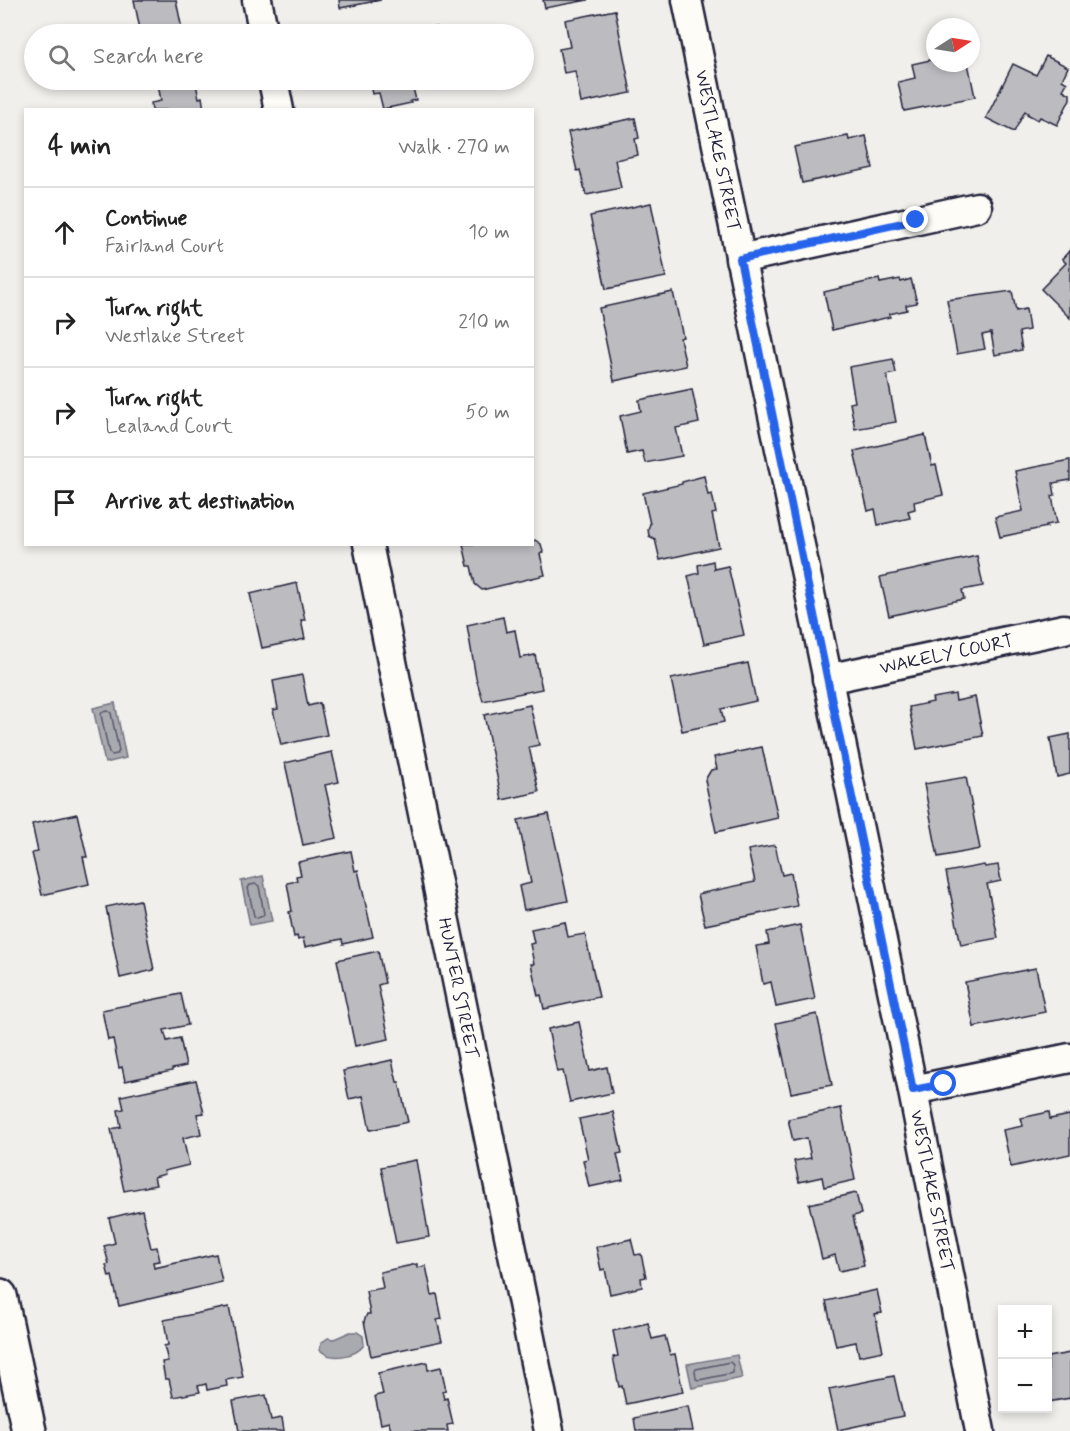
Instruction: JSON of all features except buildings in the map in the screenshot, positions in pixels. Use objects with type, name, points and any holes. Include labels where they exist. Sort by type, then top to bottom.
[{"type":"street","points":[[257,0],[262,24]]},
{"type":"street","name":"WESTLAKE STREET","points":[[687,0],[913,1090],[980,1431]]},
{"type":"street","points":[[275,90],[279,108]]},
{"type":"street","points":[[740,259],[977,207]]},
{"type":"street","name":"HUNTER STREET","points":[[368,546],[549,1431]]},
{"type":"street","name":"WAKELY COURT","points":[[827,679],[1064,629]]},
{"type":"street","points":[[913,1090],[1070,1058]]},
{"type":"street","points":[[0,1296],[29,1431]]},
{"type":"water","points":[[115,703],[126,758],[105,763],[93,708]]},
{"type":"water","points":[[263,876],[272,921],[250,925],[241,881]]},
{"type":"water","points":[[350,1332],[357,1332],[363,1336],[364,1345],[355,1352],[343,1356],[330,1356],[320,1350],[321,1343],[328,1338],[334,1339]]},
{"type":"water","points":[[737,1355],[742,1378],[692,1388],[687,1364]]},
{"type":"route","points":[[916,220],[740,259],[913,1090],[944,1084]]}]
